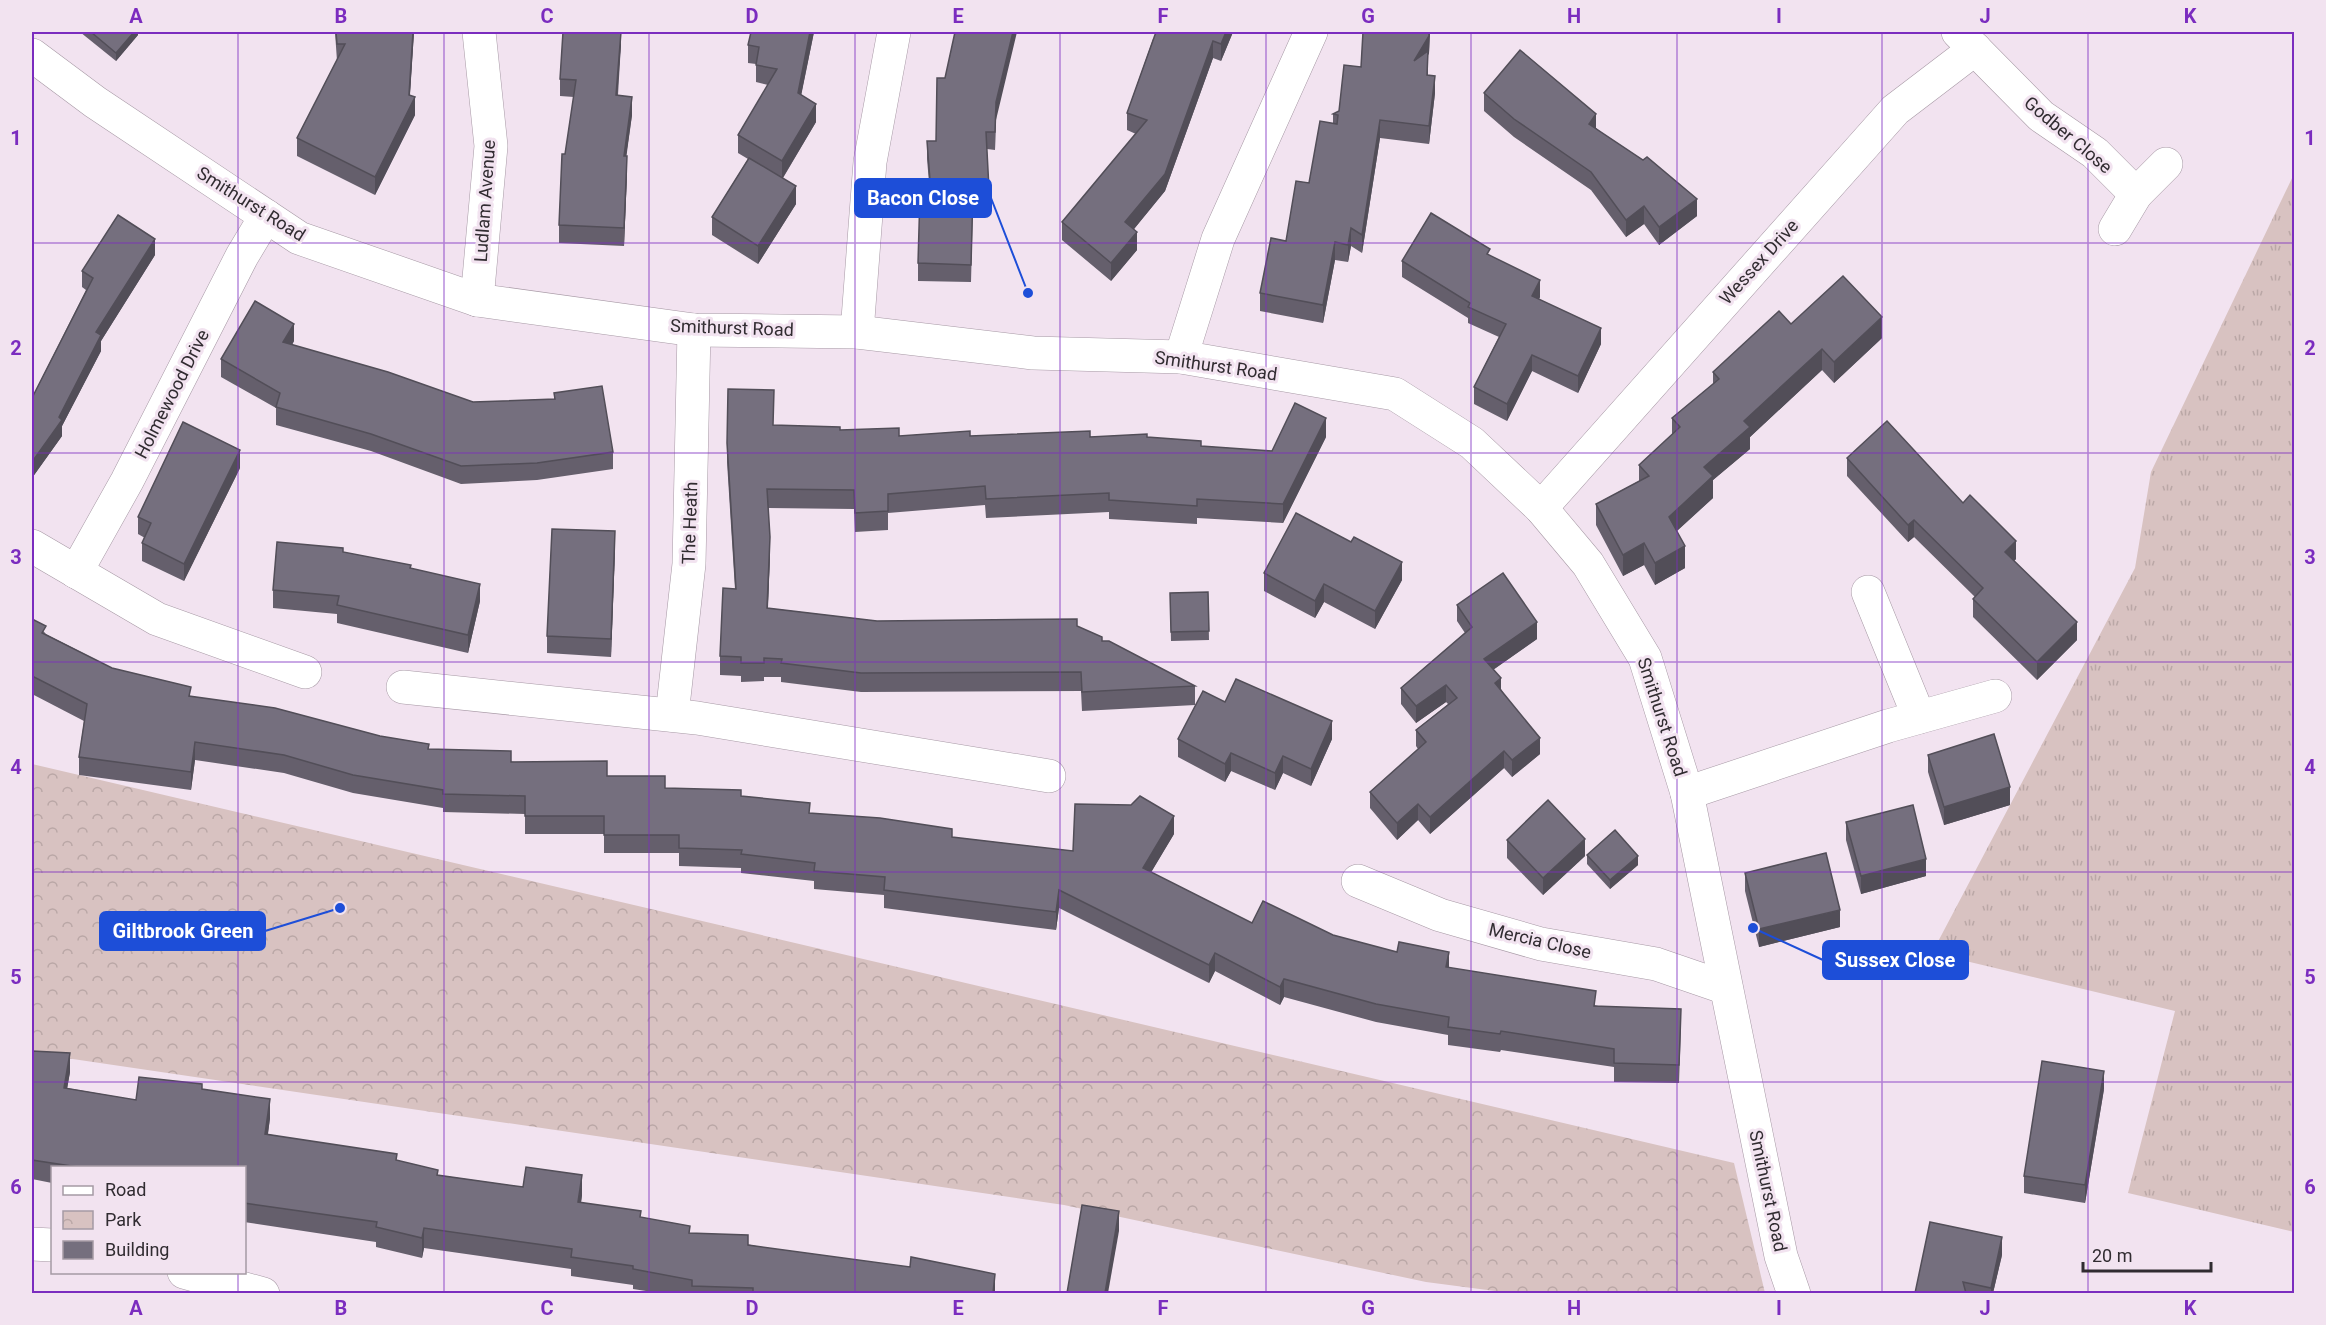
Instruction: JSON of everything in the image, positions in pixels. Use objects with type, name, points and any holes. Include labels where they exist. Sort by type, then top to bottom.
[{"type":"street","name":"Ludlam Avenue","points":[[477,300],[491,146],[479,32]]},
{"type":"street","points":[[857,332],[870,162],[894,32]]},
{"type":"street","points":[[1181,357],[1218,239],[1311,32]]},
{"type":"street","name":"Godber Close","points":[[1966,40],[2041,116],[2095,153],[2136,194]]},
{"type":"street","name":"Wessex Drive","points":[[1541,508],[1895,110],[1966,40]]},
{"type":"street","name":"Smithurst Road","points":[[32,55],[95,102],[299,238],[477,300],[694,330],[857,332],[1033,352],[1181,357],[1395,394],[1472,443],[1541,508],[1588,564],[1645,658],[1688,793],[1726,988],[1790,1284]]},
{"type":"street","points":[[2115,229],[2136,194],[2166,164]]},
{"type":"street","name":"Holmewood Drive","points":[[76,572],[127,481],[242,256],[266,216]]},
{"type":"street","name":"The Heath","points":[[672,715],[689,564],[694,330]]},
{"type":"street","points":[[32,546],[157,619],[304,672]]},
{"type":"street","points":[[1868,592],[1919,717]]},
{"type":"street","points":[[403,687],[672,715],[1049,776]]},
{"type":"street","points":[[1688,793],[1919,717],[1995,696]]},
{"type":"street","name":"Mercia Close","points":[[1358,881],[1440,915],[1473,925],[1541,944],[1656,964],[1726,988]]},
{"type":"street","points":[[32,1244],[51,1245]]},
{"type":"street","points":[[192,1274],[263,1293]]},
{"type":"green space","points":[[2294,174],[2294,1232],[2128,1193],[2175,1011],[1932,953],[2135,568],[2151,472]]},
{"type":"green space","points":[[32,764],[1734,1163],[1765,1293],[1518,1294],[1426,1282],[1064,1205],[32,1053]]},
{"type":"building","points":[[91,32],[134,32],[116,53]]},
{"type":"building","points":[[336,32],[413,32],[409,95],[415,97],[375,177],[297,138],[345,44],[337,44]]},
{"type":"building","points":[[563,32],[621,32],[616,95],[632,97],[624,156],[627,156],[624,228],[559,225],[562,154],[565,154],[576,80],[560,79]]},
{"type":"building","points":[[751,32],[810,32],[798,93],[816,104],[782,161],[738,135],[777,69],[756,65],[759,47],[748,45]]},
{"type":"building","points":[[955,32],[1013,32],[996,102],[995,132],[986,132],[989,189],[973,190],[971,265],[918,263],[920,194],[931,194],[927,141],[936,141],[937,78],[945,78]]},
{"type":"building","points":[[1156,32],[1226,32],[1221,44],[1213,41],[1165,174],[1125,222],[1137,232],[1111,263],[1062,222],[1147,120],[1127,113]]},
{"type":"building","points":[[1363,32],[1429,32],[1429,36],[1414,61],[1428,51],[1427,75],[1435,76],[1429,126],[1380,120],[1362,235],[1351,228],[1348,245],[1335,242],[1323,305],[1260,293],[1271,238],[1286,241],[1296,181],[1309,183],[1320,121],[1337,124],[1338,115],[1333,114],[1339,111],[1344,65],[1361,67]]},
{"type":"building","points":[[1520,50],[1596,114],[1589,124],[1643,160],[1647,157],[1697,199],[1659,227],[1644,206],[1626,220],[1591,172],[1514,119],[1484,93]]},
{"type":"building","points":[[749,158],[796,186],[758,246],[712,217]]},
{"type":"building","points":[[1431,213],[1490,249],[1487,254],[1540,280],[1532,296],[1601,328],[1578,376],[1532,355],[1507,404],[1474,387],[1506,324],[1468,307],[1470,303],[1402,261]]},
{"type":"building","points":[[118,215],[155,239],[96,332],[101,335],[59,417],[62,420],[32,462],[32,398],[93,278],[82,271]]},
{"type":"building","points":[[1843,276],[1882,317],[1834,362],[1822,349],[1744,421],[1750,427],[1704,467],[1713,476],[1669,517],[1685,546],[1655,563],[1644,543],[1623,555],[1596,504],[1649,476],[1639,465],[1680,427],[1672,418],[1719,379],[1713,372],[1779,311],[1791,324]]},
{"type":"building","points":[[255,301],[294,324],[283,342],[388,372],[473,402],[555,399],[554,393],[602,386],[613,452],[537,463],[461,466],[371,434],[276,407],[280,393],[221,359]]},
{"type":"building","points":[[728,389],[774,390],[773,425],[840,427],[840,430],[899,428],[899,436],[970,431],[970,436],[1090,431],[1090,437],[1147,434],[1147,437],[1201,441],[1201,446],[1272,451],[1295,403],[1326,418],[1283,504],[1197,499],[1197,506],[1109,500],[1109,493],[986,499],[985,486],[888,494],[888,511],[855,513],[854,490],[767,489],[770,537],[767,608],[877,621],[1077,619],[1077,626],[1102,637],[1102,641],[1109,641],[1195,686],[1082,692],[1081,672],[861,673],[781,663],[782,659],[764,658],[764,663],[741,663],[741,657],[720,656],[723,588],[736,589],[727,443]]},
{"type":"building","points":[[1887,421],[1963,503],[1970,495],[2016,541],[2005,552],[2077,622],[2037,662],[1973,599],[1983,588],[1914,520],[1908,525],[1847,458]]},
{"type":"building","points":[[183,422],[240,450],[184,564],[142,543],[151,523],[138,517]]},
{"type":"building","points":[[1296,513],[1351,542],[1354,537],[1402,562],[1375,611],[1324,584],[1315,601],[1264,573]]},
{"type":"building","points":[[552,529],[615,531],[611,639],[547,636]]},
{"type":"building","points":[[277,542],[343,548],[343,552],[411,565],[410,568],[480,584],[468,635],[337,605],[339,596],[273,590]]},
{"type":"building","points":[[1503,573],[1537,622],[1484,659],[1501,678],[1495,683],[1540,738],[1512,760],[1504,751],[1430,817],[1418,804],[1397,823],[1370,792],[1426,742],[1416,730],[1457,698],[1446,685],[1416,706],[1401,688],[1472,627],[1457,605]]},
{"type":"building","points":[[1208,592],[1209,631],[1171,632],[1170,593]]},
{"type":"building","points":[[32,619],[46,626],[42,633],[112,668],[191,687],[189,696],[275,708],[380,736],[429,744],[428,749],[511,751],[511,762],[607,761],[607,776],[665,776],[665,788],[741,790],[741,796],[810,803],[809,813],[880,818],[952,829],[952,837],[1073,851],[1075,804],[1131,805],[1140,796],[1174,816],[1143,868],[1252,923],[1263,901],[1333,935],[1397,952],[1399,942],[1449,952],[1446,967],[1596,991],[1594,1006],[1681,1009],[1679,1065],[1614,1063],[1614,1049],[1501,1031],[1500,1034],[1448,1027],[1449,1017],[1376,1004],[1284,979],[1280,987],[1215,953],[1209,965],[1059,890],[1056,912],[884,890],[885,877],[814,871],[815,863],[741,854],[742,850],[679,848],[679,835],[604,835],[604,816],[525,816],[525,796],[443,794],[443,790],[353,775],[284,755],[195,742],[191,772],[79,757],[87,704],[32,676]]},
{"type":"building","points":[[1236,679],[1332,721],[1311,769],[1283,756],[1275,773],[1231,753],[1225,764],[1178,739],[1203,691],[1225,702]]},
{"type":"building","points":[[1994,734],[2010,787],[1944,807],[1928,755]]},
{"type":"building","points":[[1548,800],[1585,839],[1543,878],[1507,840]]},
{"type":"building","points":[[1913,805],[1926,859],[1861,876],[1846,822]]},
{"type":"building","points":[[1615,830],[1638,856],[1610,880],[1587,855]]},
{"type":"building","points":[[1826,853],[1840,910],[1759,929],[1745,873]]},
{"type":"building","points":[[32,1051],[70,1053],[64,1088],[136,1100],[139,1077],[202,1084],[202,1089],[270,1099],[265,1134],[397,1154],[396,1160],[438,1170],[437,1175],[523,1187],[526,1167],[582,1175],[578,1202],[641,1211],[640,1217],[690,1226],[689,1233],[748,1235],[748,1245],[910,1267],[911,1257],[995,1274],[993,1293],[753,1293],[753,1288],[692,1286],[692,1280],[633,1269],[633,1266],[571,1257],[572,1249],[424,1228],[422,1238],[376,1227],[377,1222],[246,1203],[246,1166],[71,1166],[32,1160]]},
{"type":"building","points":[[2042,1061],[2104,1071],[2085,1185],[2024,1176]]},
{"type":"building","points":[[1082,1205],[1119,1211],[1105,1293],[1067,1293]]},
{"type":"building","points":[[1930,1222],[2002,1237],[1991,1288],[1963,1282],[1966,1293],[1915,1293]]},
{"type":"place","name":"Bacon Close","points":[[1028,293]]},
{"type":"place","name":"Giltbrook Green","points":[[340,908]]},
{"type":"place","name":"Sussex Close","points":[[1753,928]]}]
